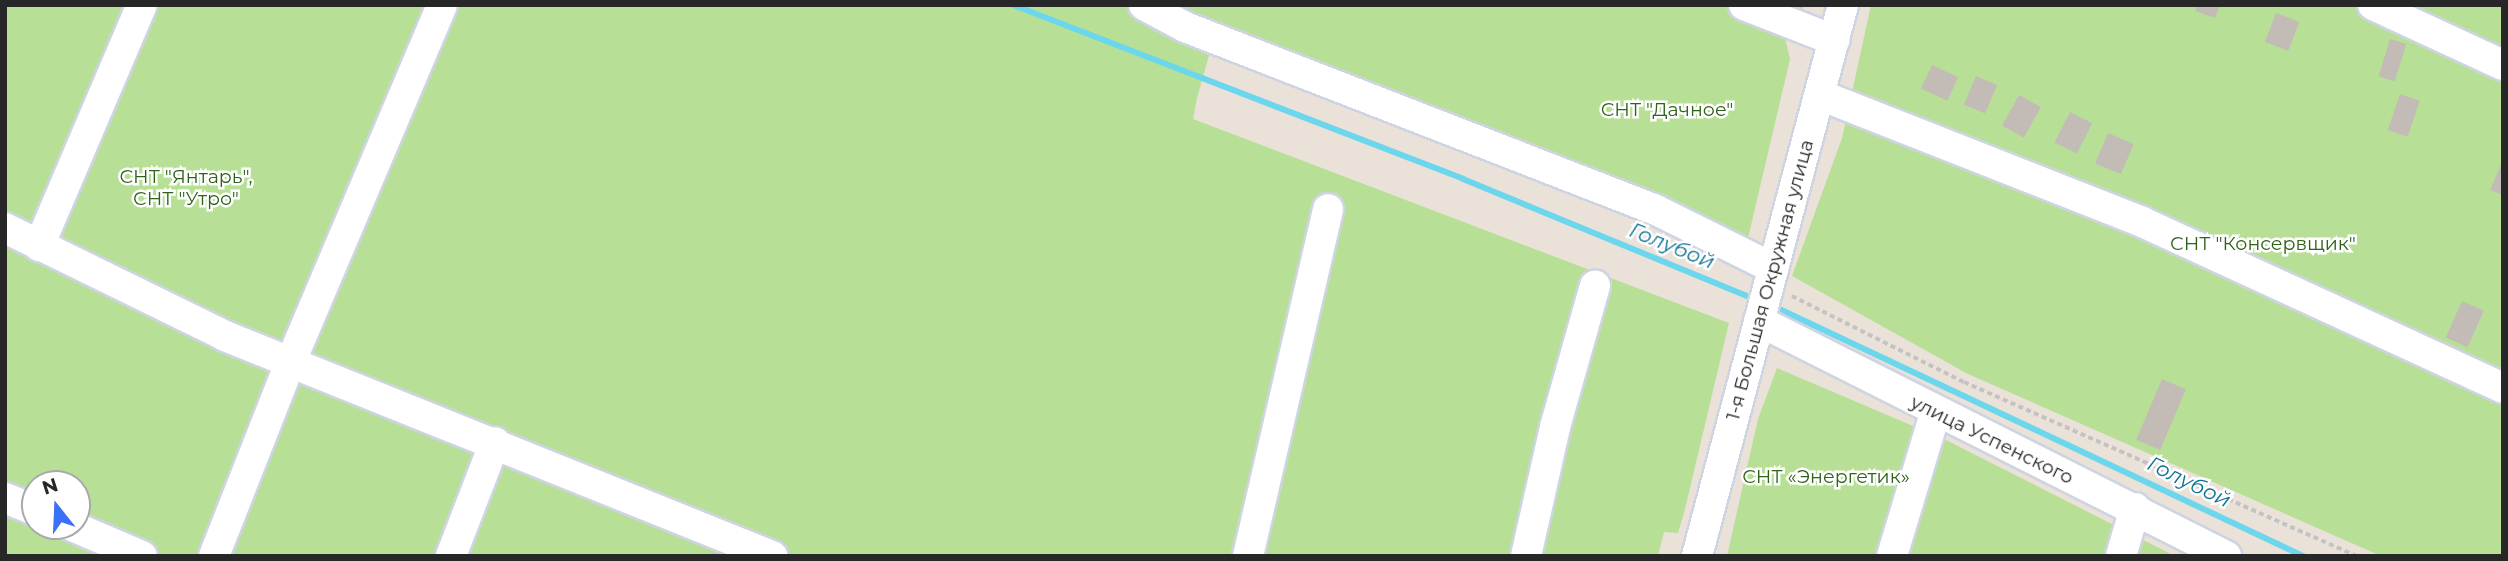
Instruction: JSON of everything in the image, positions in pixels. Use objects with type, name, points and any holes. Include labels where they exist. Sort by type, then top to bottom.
[{"type":"street","points":[[39,246],[142,5]]},
{"type":"street","points":[[214,556],[291,361],[442,5]]},
{"type":"street","points":[[1144,5],[1299,72],[1656,210],[1771,276]]},
{"type":"street","points":[[1744,5],[1834,40]]},
{"type":"street","name":"1-я Большая Окружная улица","points":[[1697,556],[1843,5]]},
{"type":"street","points":[[2373,5],[2503,65]]},
{"type":"street","points":[[1820,95],[2154,227],[2503,388]]},
{"type":"street","points":[[1248,556],[1328,209]]},
{"type":"street","points":[[5,228],[225,336],[495,442],[772,556]]},
{"type":"street","points":[[1527,556],[1555,427],[1595,286]]},
{"type":"street","name":"улица Успенского","points":[[1759,321],[1935,414],[2227,556]]},
{"type":"street","points":[[1892,556],[1935,414]]},
{"type":"street","points":[[451,556],[495,442]]},
{"type":"street","points":[[2121,556],[2135,509]]},
{"type":"street","points":[[91,534],[142,556]]},
{"type":"path","points":[[1771,276],[1964,382],[2356,556]]},
{"type":"green space","points":[[5,5],[1804,5],[1794,35],[1785,38],[1790,59],[1745,251],[1210,52],[1197,98],[1193,119],[1729,323],[1678,533],[1664,532],[1658,556],[5,556]]},
{"type":"green space","name":"СНТ \"Консервщик\"","points":[[1871,5],[2503,5],[2503,556],[2381,556],[1968,374],[1792,276],[1842,138]]},
{"type":"green space","name":"СНТ «Энергетик»","points":[[1777,368],[1946,440],[2175,556],[1727,556],[1758,419]]},
{"type":"building","points":[[2197,5],[2220,5],[2215,18],[2195,11]]},
{"type":"building","points":[[2276,13],[2299,22],[2288,51],[2265,42]]},
{"type":"building","points":[[2390,39],[2406,44],[2395,81],[2379,76]]},
{"type":"building","points":[[1932,65],[1958,77],[1947,101],[1921,89]]},
{"type":"building","points":[[1976,76],[1997,85],[1985,114],[1964,105]]},
{"type":"building","points":[[2400,94],[2420,101],[2407,137],[2388,130]]},
{"type":"building","points":[[2019,95],[2041,107],[2024,138],[2002,126]]},
{"type":"building","points":[[2070,112],[2092,123],[2077,154],[2055,142]]},
{"type":"building","points":[[2108,133],[2134,144],[2121,174],[2095,163]]},
{"type":"building","points":[[2503,160],[2503,195],[2490,190]]},
{"type":"building","points":[[2462,301],[2484,311],[2468,347],[2446,338]]},
{"type":"building","points":[[2162,379],[2186,389],[2160,450],[2136,440]]},
{"type":"waterway","name":"Голубой","points":[[1013,5],[1463,179],[1756,300]]},
{"type":"waterway","name":"Голубой","points":[[1773,306],[2303,556]]},
{"type":"park label","name":"СНТ \"Дачное\"","points":[[1667,110]]},
{"type":"park label","name":"СНТ \"Янтарь\", СНТ \"Утро\"","points":[[186,188]]}]
